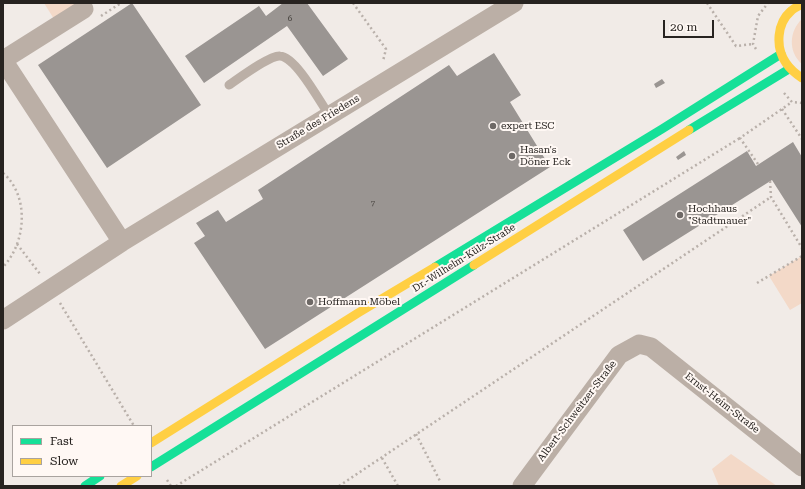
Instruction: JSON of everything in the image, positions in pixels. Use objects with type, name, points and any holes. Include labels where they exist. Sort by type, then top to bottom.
[{"type":"street","name":"Straße des Friedens","points":[[3,320],[122,242],[494,12],[514,3]]},
{"type":"street","points":[[799,4],[791,11],[781,27],[779,45],[781,54],[789,69],[802,78]]},
{"type":"street","points":[[84,9],[3,60],[122,242]]},
{"type":"street","name":"Dr.-Wilhelm-Külz-Straße","points":[[152,442],[358,313],[662,129],[781,54]]},
{"type":"street","name":"Dr.-Wilhelm-Külz-Straße","points":[[152,469],[789,69]]},
{"type":"street","name":"Ernst-Heim-Straße","points":[[639,344],[652,347],[802,467]]},
{"type":"street","name":"Albert-Schweitzer-Straße","points":[[528,484],[619,356],[639,344]]},
{"type":"street","points":[[85,486],[98,477]]},
{"type":"lane","points":[[229,85],[270,58],[280,56],[288,58],[299,69],[329,115]]},
{"type":"path","points":[[353,3],[386,49],[383,64]]},
{"type":"path","points":[[707,3],[736,46],[753,44]]},
{"type":"path","points":[[176,486],[740,138],[792,102],[802,103]]},
{"type":"path","points":[[782,109],[802,140]]},
{"type":"path","points":[[740,138],[758,164]]},
{"type":"path","points":[[3,173],[14,186],[21,208],[22,220],[17,244],[9,261],[3,267]]},
{"type":"path","points":[[770,181],[771,197],[802,248]]},
{"type":"path","points":[[339,486],[771,197]]},
{"type":"path","points":[[17,244],[51,288],[133,425]]},
{"type":"path","points":[[757,283],[802,256]]},
{"type":"path","points":[[416,434],[440,481]]},
{"type":"path","points":[[382,458],[398,486]]},
{"type":"shaded area","points":[[44,3],[77,3],[54,19]]},
{"type":"shaded area","points":[[802,19],[802,64],[794,54],[792,42],[795,29]]},
{"type":"shaded area","points":[[802,256],[802,303],[790,310],[769,276]]},
{"type":"shaded area","points":[[731,454],[777,486],[719,486],[712,469]]},
{"type":"building","points":[[132,3],[201,105],[107,168],[38,65]]},
{"type":"building","points":[[283,3],[307,3],[348,59],[323,76],[287,26],[204,83],[185,56],[259,6],[266,16]]},
{"type":"building","points":[[494,53],[521,95],[510,102],[550,167],[265,349],[194,243],[205,236],[196,223],[218,210],[226,222],[263,199],[258,190],[449,65],[457,76]]},
{"type":"building","points":[[662,79],[665,83],[656,88],[654,84]]},
{"type":"building","name":"Hochhaus \"Stadtmauer\"","points":[[793,142],[802,157],[802,227],[772,180],[643,261],[623,230],[747,151],[756,166]]},
{"type":"building","points":[[684,151],[686,155],[678,160],[676,157]]},
{"type":"traffic: fast","points":[[435,267],[662,129],[781,54]]},
{"type":"traffic: fast","points":[[689,130],[789,69]]},
{"type":"traffic: fast","points":[[152,466],[474,265]]},
{"type":"traffic: fast","points":[[85,486],[98,477]]},
{"type":"traffic: slow","points":[[802,4],[786,16],[780,29],[779,36],[782,57],[789,67],[802,78]]},
{"type":"traffic: slow","points":[[474,265],[689,130]]},
{"type":"traffic: slow","points":[[152,442],[358,313],[435,267]]},
{"type":"traffic: slow","points":[[121,486],[135,477]]},
{"type":"place","name":"expert ESC","points":[[493,126]]},
{"type":"place","name":"Hasan's Döner Eck","points":[[512,156]]},
{"type":"place","name":"Hochhaus \"Stadtmauer\"","points":[[680,215]]},
{"type":"place","name":"Hoffmann Möbel","points":[[310,302]]}]
